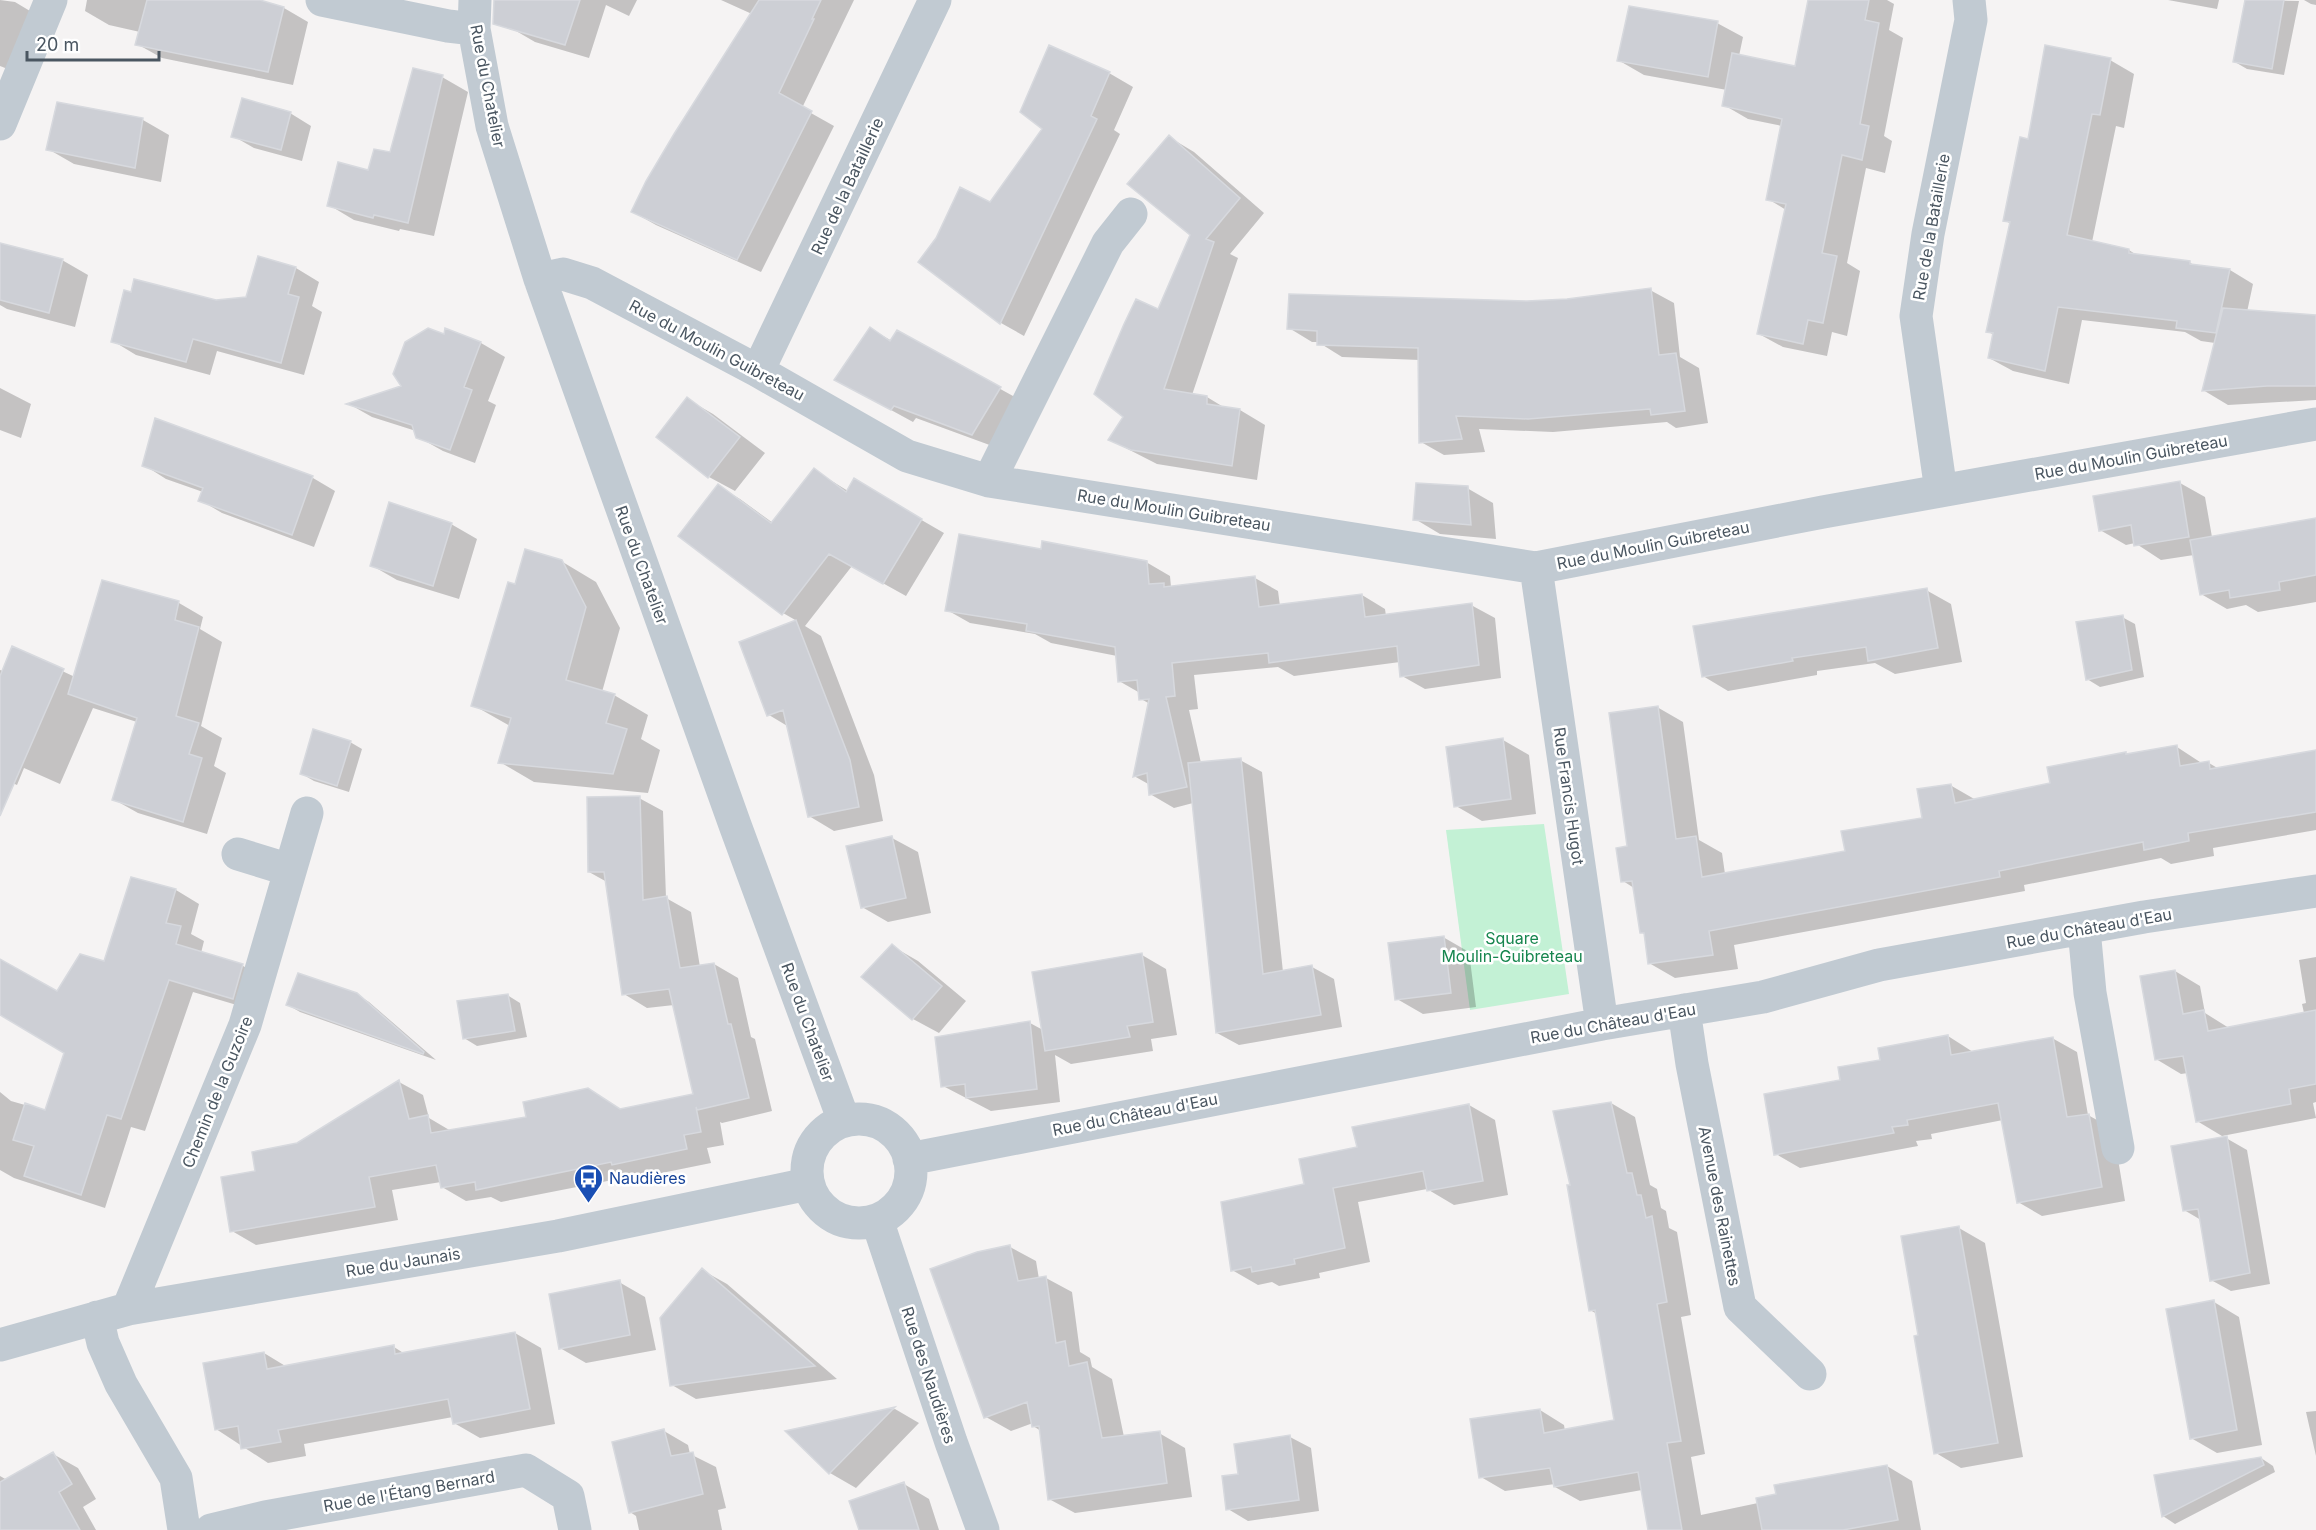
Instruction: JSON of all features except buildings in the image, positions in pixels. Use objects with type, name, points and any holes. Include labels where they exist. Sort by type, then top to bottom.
[{"type":"street","points":[[0,123],[51,0]]},
{"type":"street","points":[[322,0],[448,26],[474,14]]},
{"type":"street","name":"Rue de la Bataillerie","points":[[758,370],[935,0]]},
{"type":"street","name":"Rue de la Bataillerie","points":[[1941,491],[1916,316],[1928,234],[1971,20],[1969,0]]},
{"type":"street","name":"Rue du Chatelier","points":[[474,14],[492,126],[540,279],[739,836],[844,1121]]},
{"type":"street","points":[[989,481],[1108,243],[1131,214]]},
{"type":"street","name":"Rue du Moulin Guibreteau","points":[[540,279],[563,274],[592,283],[758,370],[907,456],[989,481],[1536,568],[1822,512],[2316,424]]},
{"type":"street","name":"Rue Francis Hugot","points":[[1536,568],[1602,1024]]},
{"type":"street","name":"Chemin de la Guzoire","points":[[128,1309],[245,1025],[307,813]]},
{"type":"street","points":[[238,854],[290,870]]},
{"type":"street","name":"Rue du Château d'Eau","points":[[909,1159],[1602,1024],[1763,997],[1879,965],[2084,928],[2316,891]]},
{"type":"street","points":[[2084,928],[2090,993],[2118,1148]]},
{"type":"street","name":"Avenue des Rainettes","points":[[1684,1010],[1692,1064],[1740,1307],[1810,1374]]},
{"type":"street","points":[[859,1118],[882,1124],[901,1140],[909,1159],[911,1175],[906,1195],[896,1208],[878,1220],[859,1224],[837,1219],[827,1213],[818,1203],[808,1184],[806,1165],[813,1144],[826,1130],[844,1121],[859,1118]]},
{"type":"street","name":"Rue du Jaunais","points":[[0,1346],[128,1309],[558,1236],[808,1184]]},
{"type":"street","name":"Rue des Naudières","points":[[878,1220],[951,1442],[983,1530]]},
{"type":"street","points":[[97,1317],[103,1343],[121,1384],[176,1478],[183,1530]]},
{"type":"street","name":"Rue de l'Étang Bernard","points":[[211,1530],[265,1517],[526,1470],[568,1496],[575,1530]]},
{"type":"green space","name":"Square Moulin-Guibreteau","points":[[1544,824],[1569,994],[1470,1010],[1446,830]]},
{"type":"place","name":"Naudières","points":[[588,1204]]}]
